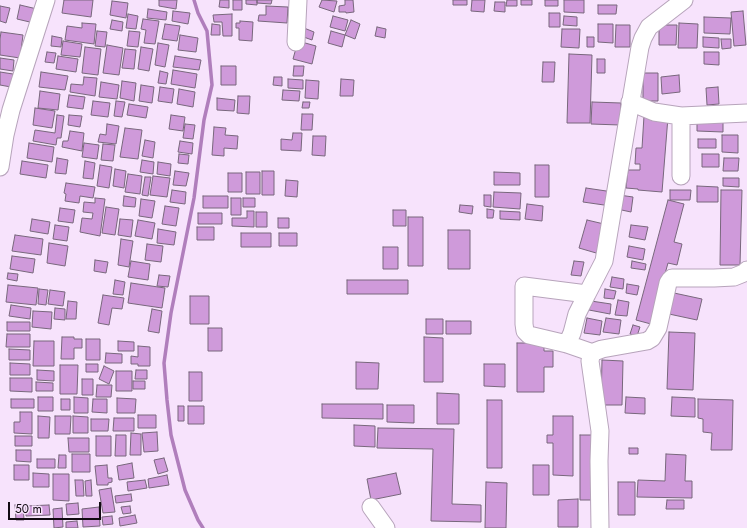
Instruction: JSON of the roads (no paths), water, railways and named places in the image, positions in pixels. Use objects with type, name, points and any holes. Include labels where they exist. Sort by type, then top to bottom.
[{"type":"street","points":[[0,167],[11,110],[46,0]]},
{"type":"street","points":[[296,42],[298,0]]},
{"type":"street","points":[[567,344],[572,333],[577,314],[604,261],[630,102],[643,38],[648,27],[684,0]]},
{"type":"street","points":[[630,102],[654,112],[680,116],[747,113]]},
{"type":"street","points":[[680,116],[681,176]]},
{"type":"street","points":[[600,528],[600,431],[590,361],[593,354],[602,349],[647,341],[652,338],[658,328],[668,283],[672,278],[734,277],[744,273],[747,270]]},
{"type":"street","points":[[587,294],[524,286],[524,324],[525,330],[530,335],[567,344],[593,354]]},
{"type":"street","points":[[371,508],[386,528]]},
{"type":"waterway","points":[[194,0],[198,13],[207,31],[212,85],[204,120],[194,198],[171,313],[164,363],[171,435],[185,490],[203,528]]}]
